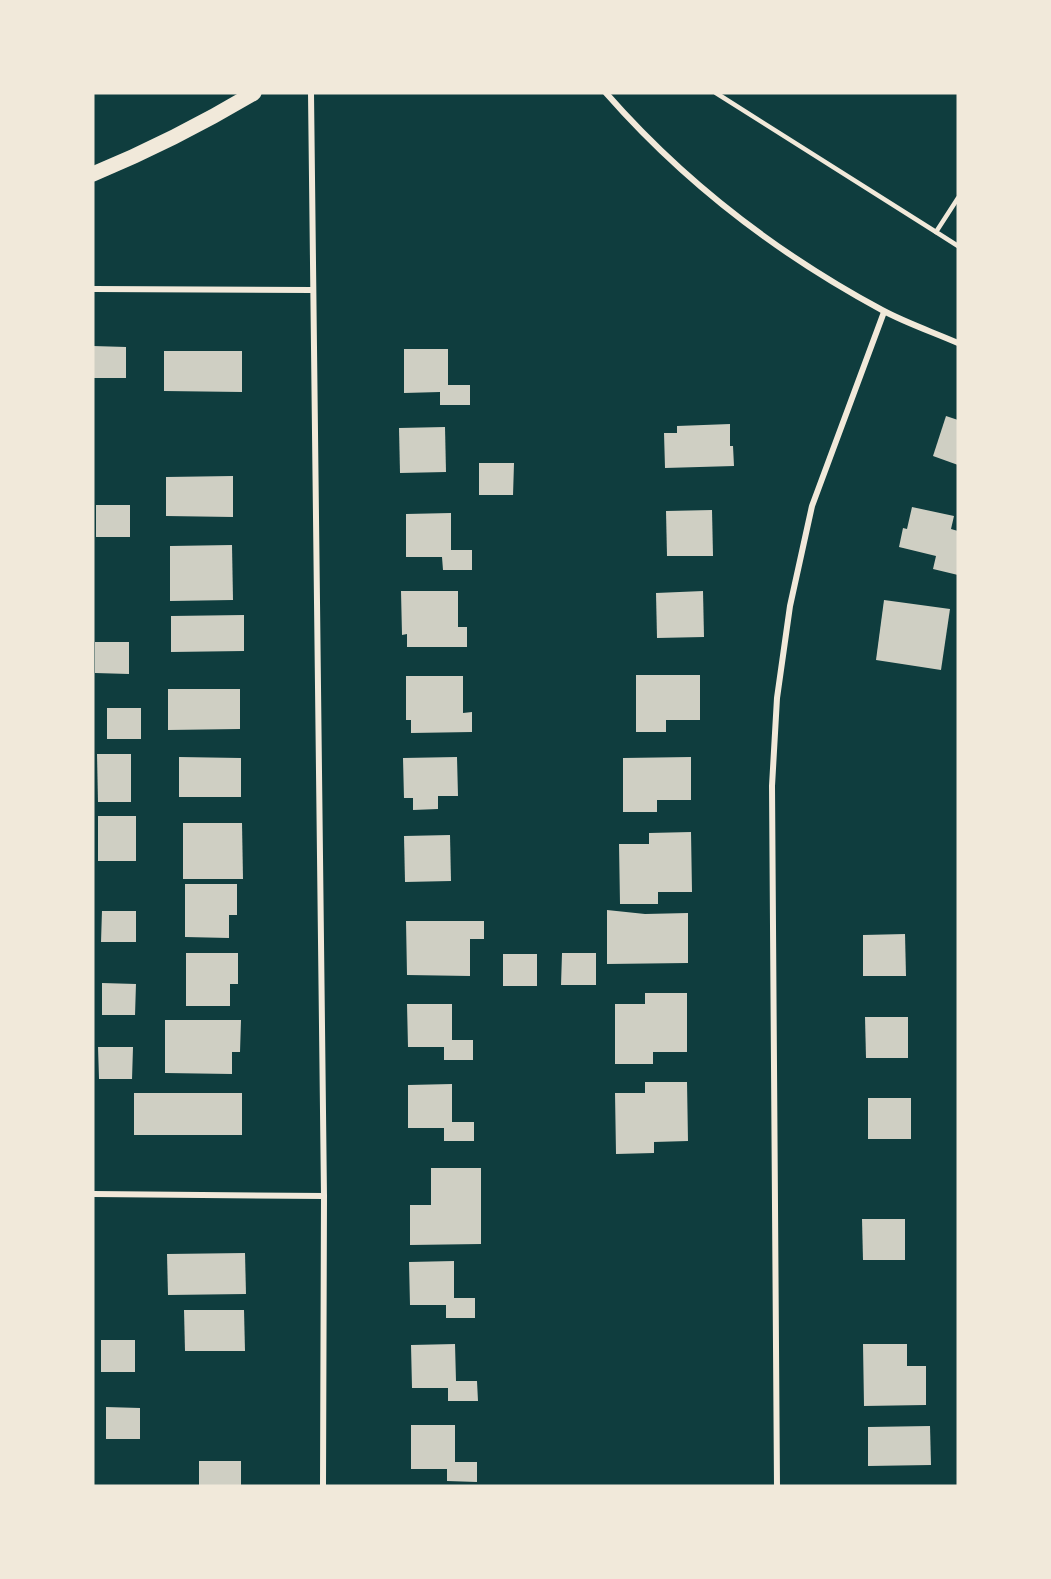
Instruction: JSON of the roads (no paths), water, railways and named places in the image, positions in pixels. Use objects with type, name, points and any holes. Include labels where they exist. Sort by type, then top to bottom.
[{"type":"main road","points":[[93,174],[204,122],[254,93]]},
{"type":"street","points":[[311,93],[324,1196],[323,1486]]},
{"type":"street","points":[[606,93],[686,175],[754,231],[884,312],[958,343]]},
{"type":"street","points":[[93,289],[312,290]]},
{"type":"street","points":[[777,1486],[772,786],[777,698],[790,606],[812,506],[884,312]]},
{"type":"street","points":[[93,1194],[324,1196]]},
{"type":"lane","points":[[716,93],[958,246]]},
{"type":"lane","points":[[936,232],[958,198]]}]
